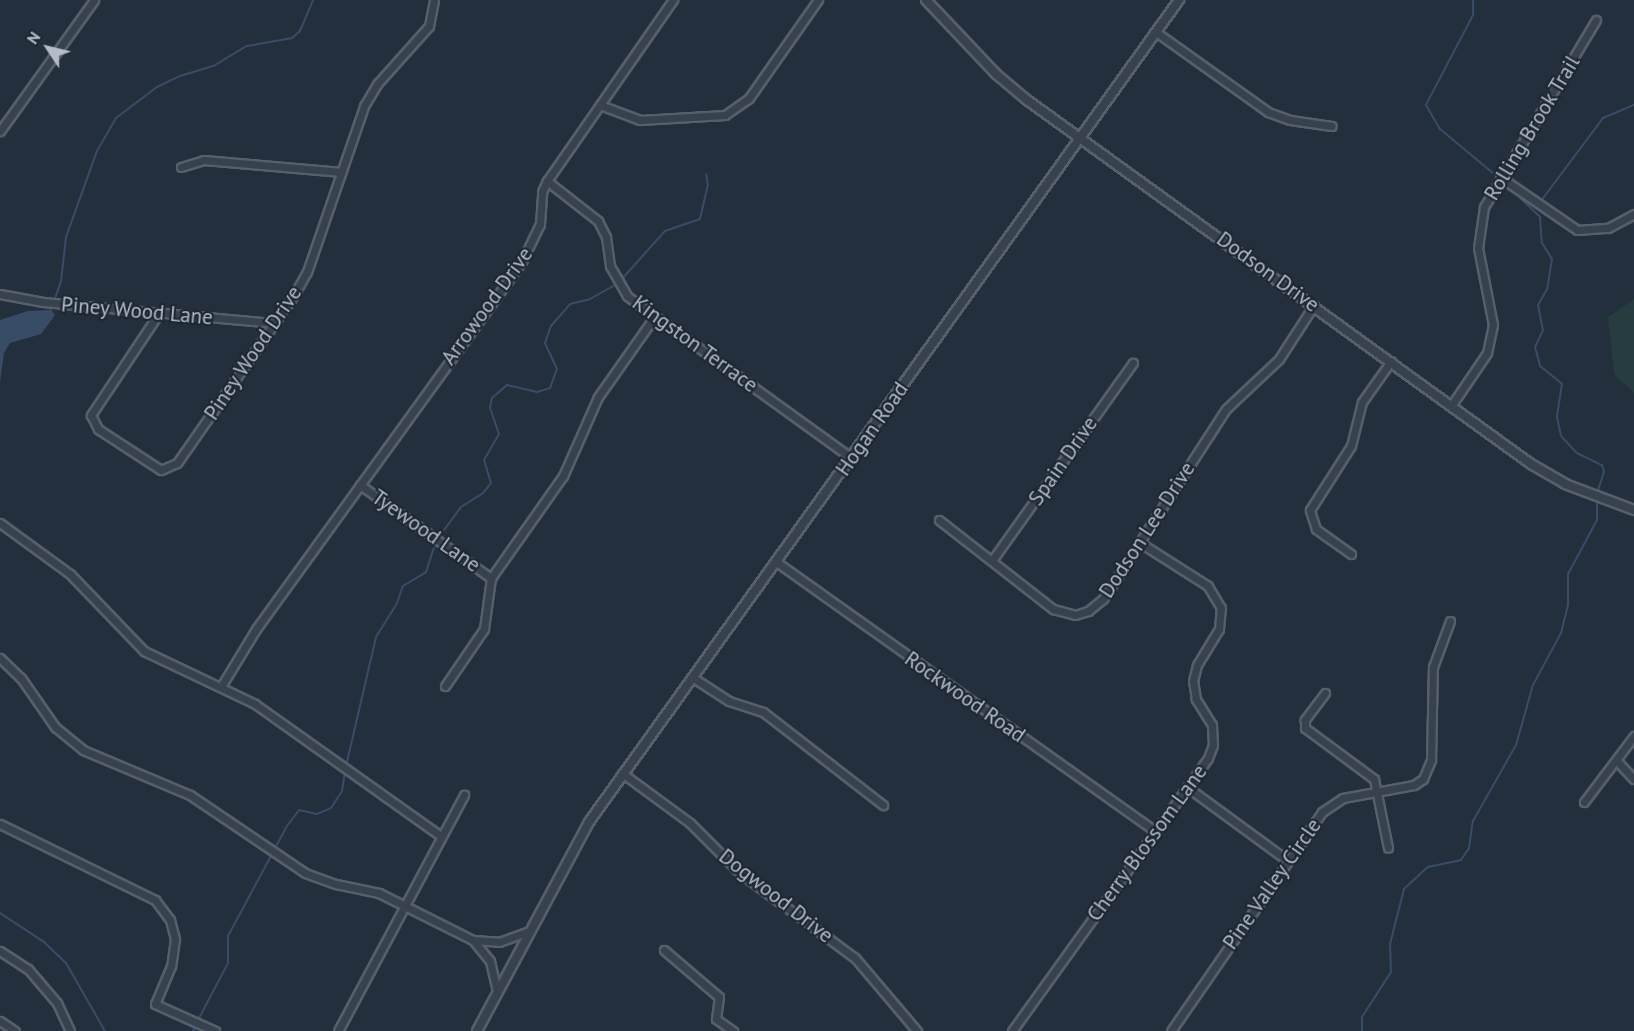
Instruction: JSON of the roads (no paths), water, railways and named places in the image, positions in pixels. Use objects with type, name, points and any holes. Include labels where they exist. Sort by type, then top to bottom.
[{"type":"street","points":[[0,131],[94,0]]},
{"type":"street","name":"Piney Wood Drive","points":[[159,313],[91,415],[98,429],[161,470],[177,463],[275,323],[307,272],[370,94],[421,38],[433,16],[434,0]]},
{"type":"street","name":"Arrowood Drive","points":[[222,685],[275,602],[533,244],[540,224],[542,192],[548,181],[673,0]]},
{"type":"street","points":[[600,105],[640,120],[725,115],[749,98],[819,0]]},
{"type":"street","name":"Dodson Drive","points":[[926,0],[996,74],[1080,138],[1451,406],[1565,484],[1634,510]]},
{"type":"street","name":"Hogan Road","points":[[477,1031],[527,932],[567,860],[622,773],[852,458],[1179,0]]},
{"type":"street","name":"Rolling Brook Trail","points":[[1451,406],[1476,372],[1490,343],[1493,306],[1480,261],[1478,236],[1484,207],[1596,20]]},
{"type":"street","points":[[1156,32],[1268,112],[1332,126]]},
{"type":"street","points":[[181,167],[204,160],[341,172]]},
{"type":"street","points":[[1500,177],[1577,230],[1608,228],[1634,214]]},
{"type":"street","name":"Kingston Terrace","points":[[548,181],[598,220],[606,237],[610,266],[617,283],[655,316],[852,458]]},
{"type":"street","name":"Piney Wood Lane","points":[[0,294],[43,302],[275,323]]},
{"type":"street","name":"Dodson Lee Drive","points":[[939,520],[993,559],[1053,609],[1075,615],[1088,611],[1103,600],[1226,409],[1279,358],[1314,305]]},
{"type":"street","points":[[445,686],[484,629],[491,578],[563,476],[598,397],[655,316]]},
{"type":"street","points":[[1352,554],[1316,529],[1310,510],[1351,446],[1362,402],[1391,361]]},
{"type":"street","name":"Spain Drive","points":[[993,559],[1133,363]]},
{"type":"street","name":"Tyewood Lane","points":[[360,485],[491,578]]},
{"type":"street","points":[[0,522],[70,574],[144,651],[168,665],[222,685],[441,836]]},
{"type":"street","name":"Cherry Blossom Lane","points":[[1012,1031],[1156,832],[1213,745],[1212,725],[1196,699],[1193,681],[1197,665],[1219,629],[1221,608],[1208,586],[1139,542]]},
{"type":"street","name":"Rockwood Road","points":[[775,561],[1156,832]]},
{"type":"street","name":"Pine Valley Circle","points":[[1171,1031],[1330,804],[1343,798],[1414,785],[1429,770],[1433,668],[1450,621]]},
{"type":"street","points":[[0,658],[21,678],[55,728],[83,750],[190,795],[305,873],[336,884],[379,893],[473,940],[499,942],[527,932]]},
{"type":"street","points":[[692,677],[729,700],[763,712],[883,805]]},
{"type":"street","points":[[1325,693],[1305,720],[1305,728],[1369,772],[1378,792],[1388,848]]},
{"type":"street","points":[[1584,802],[1634,736]]},
{"type":"street","points":[[1616,760],[1634,779]]},
{"type":"street","name":"Dogwood Drive","points":[[622,773],[690,823],[740,873],[855,958],[916,1031]]},
{"type":"street","points":[[1187,787],[1288,861]]},
{"type":"street","points":[[338,1031],[464,795]]},
{"type":"street","points":[[0,824],[155,900],[170,920],[175,939],[171,966],[154,1004],[215,1031]]},
{"type":"street","points":[[473,940],[490,961],[497,991]]},
{"type":"street","points":[[664,950],[718,997],[716,1019],[733,1031]]},
{"type":"street","points":[[0,951],[28,969],[57,1003],[70,1031]]},
{"type":"street","points":[[0,1021],[15,1031]]},
{"type":"water","points":[[51,310],[55,315],[41,334],[10,343],[4,353],[0,382],[0,320],[28,311]]},
{"type":"waterway","points":[[51,310],[61,281],[66,237],[97,151],[116,118],[157,87],[180,76],[215,65],[247,46],[292,38],[300,31],[313,0]]},
{"type":"waterway","points":[[1473,0],[1473,15],[1426,105],[1440,129],[1499,178]]},
{"type":"waterway","points":[[1541,201],[1603,118],[1634,105]]},
{"type":"waterway","points":[[621,280],[665,231],[700,219],[708,185],[706,174]]},
{"type":"waterway","points":[[1512,190],[1540,217],[1542,243],[1552,259],[1547,289],[1538,305],[1543,330],[1535,347],[1540,366],[1562,384],[1557,417],[1561,436],[1577,453],[1602,465],[1604,472],[1597,493]]},
{"type":"waterway","points":[[346,766],[376,637],[397,603],[403,586],[426,572],[436,541],[461,507],[483,493],[491,483],[484,460],[499,434],[490,408],[492,398],[507,385],[537,392],[550,388],[557,369],[545,343],[551,326],[570,304],[590,299],[617,284]]},
{"type":"waterway","points":[[1362,1031],[1362,1017],[1391,972],[1390,944],[1404,889],[1428,867],[1461,860],[1469,848],[1473,821],[1516,745],[1533,685],[1561,633],[1568,604],[1568,574],[1597,520],[1597,499]]},
{"type":"waterway","points":[[198,1020],[228,963],[228,936],[287,826],[299,810],[317,814],[331,808],[342,791],[345,771]]},
{"type":"waterway","points":[[0,913],[44,942],[66,963],[105,1031]]},
{"type":"waterway","points":[[193,1031],[196,1025]]}]
